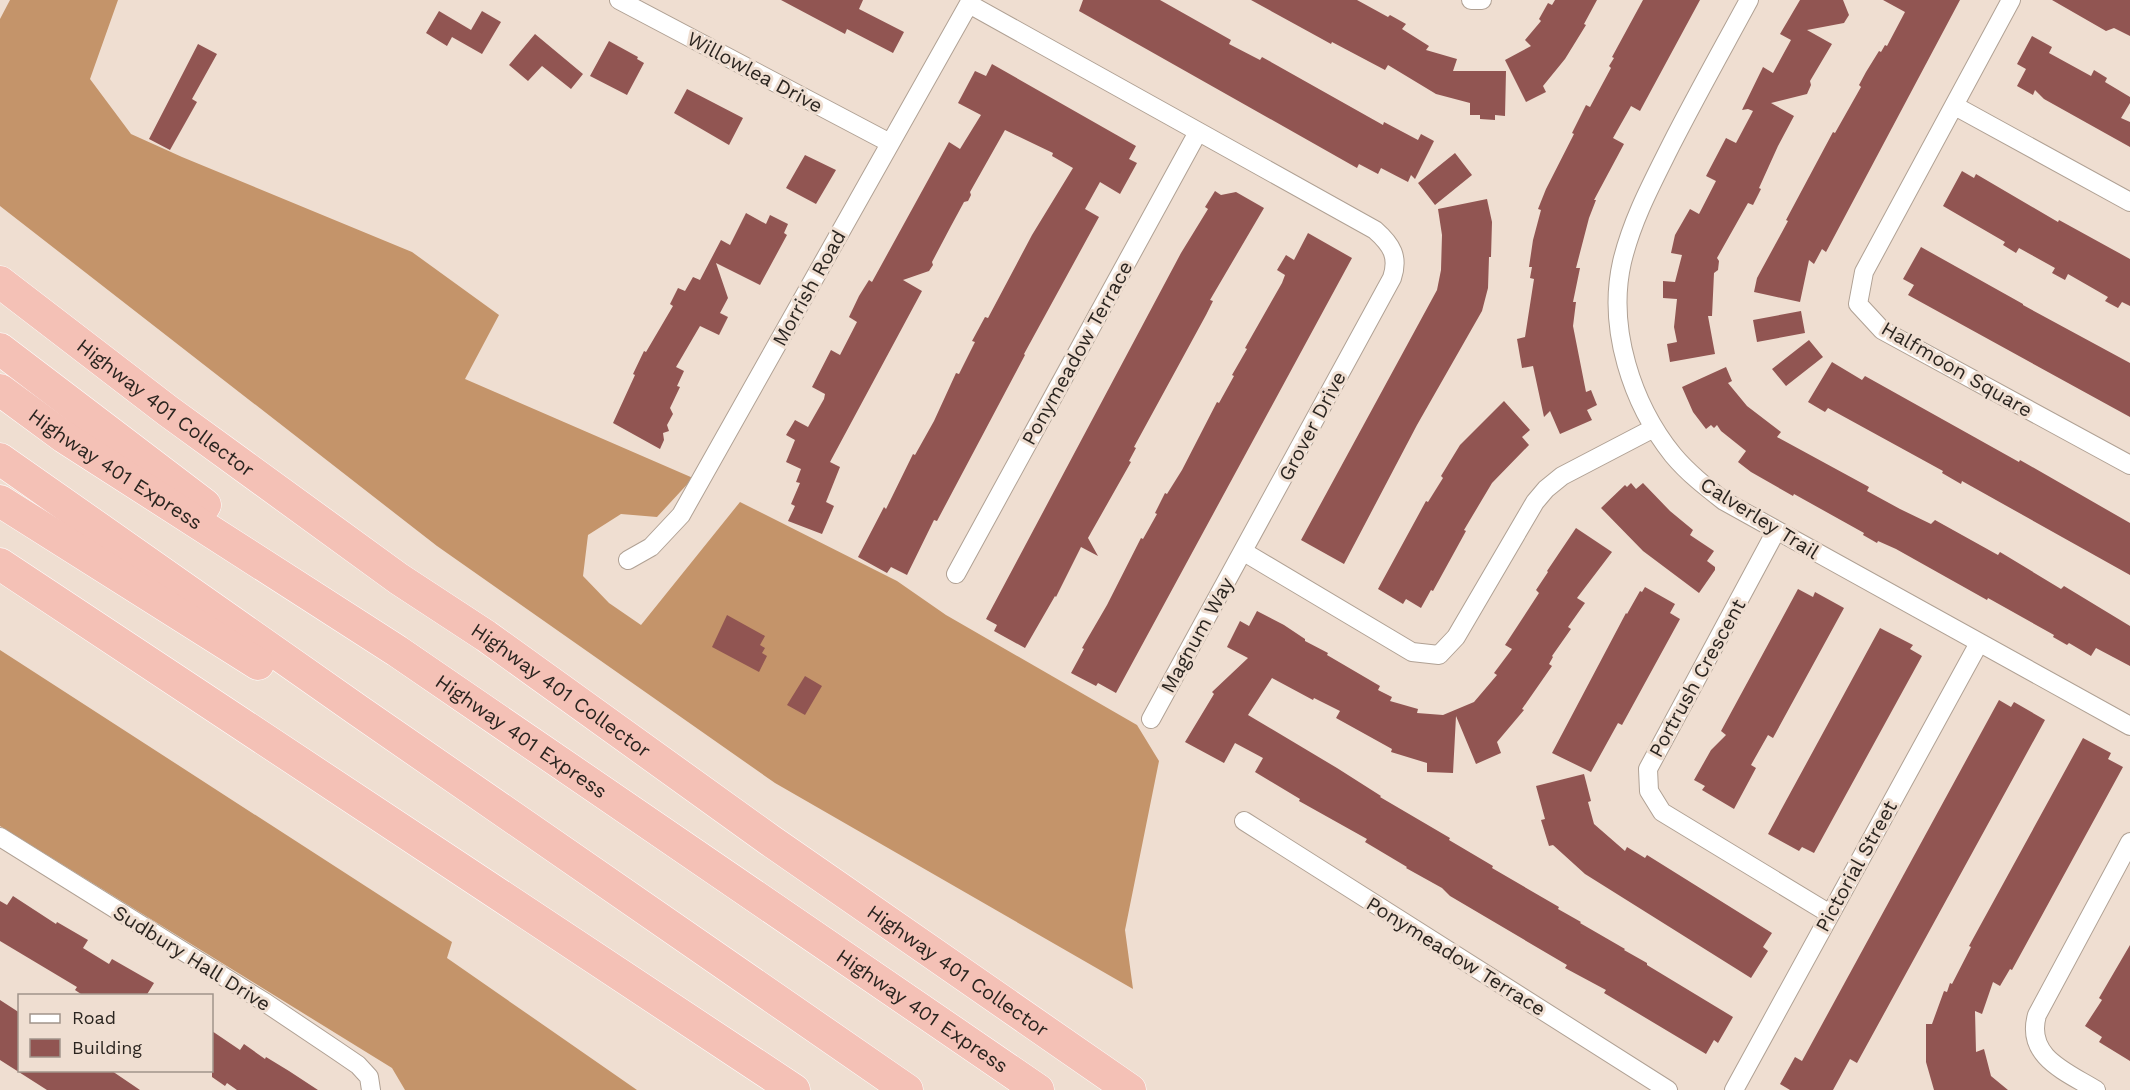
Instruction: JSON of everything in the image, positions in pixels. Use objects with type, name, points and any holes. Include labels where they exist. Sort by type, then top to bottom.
[{"type":"highway","name":"Highway 401 Collector","points":[[0,282],[168,411],[399,579],[486,636],[771,841],[1130,1090]]},
{"type":"highway","points":[[0,350],[397,651]]},
{"type":"highway","name":"Highway 401 Express","points":[[0,390],[64,437],[397,651],[1038,1090]]},
{"type":"highway","points":[[0,459],[359,711],[907,1090]]},
{"type":"highway","points":[[0,501],[264,668],[359,711]]},
{"type":"highway","points":[[0,564],[60,606],[794,1090]]},
{"type":"highway","points":[[0,578],[60,606]]},
{"type":"street","name":"Willowlea Drive","points":[[619,0],[890,143]]},
{"type":"street","points":[[1471,0],[1482,0]]},
{"type":"street","name":"Calverley Trail","points":[[1749,0],[1645,196],[1622,264],[1619,285],[1619,327],[1636,392],[1654,428],[1673,456],[1694,478],[1724,501],[2130,726]]},
{"type":"street","name":"Halfmoon Square","points":[[2011,0],[1864,272],[1858,304],[1882,330],[2130,465]]},
{"type":"street","name":"Morrish Road","points":[[628,560],[651,547],[681,515],[970,2]]},
{"type":"street","name":"Grover Drive","points":[[970,2],[1375,230],[1385,238],[1393,252],[1396,265],[1392,278],[1244,552]]},
{"type":"street","points":[[1955,106],[2130,202]]},
{"type":"street","name":"Ponymeadow Terrace","points":[[956,574],[1198,132]]},
{"type":"street","points":[[1244,552],[1412,652],[1439,655],[1456,637],[1535,502],[1546,489],[1565,474],[1654,428]]},
{"type":"street","name":"Portrush Crescent","points":[[1776,531],[1648,769],[1649,791],[1662,812],[1830,914]]},
{"type":"street","name":"Magnum Way","points":[[1151,719],[1244,552]]},
{"type":"street","name":"Pictorial Street","points":[[1734,1090],[1979,643]]},
{"type":"street","name":"Ponymeadow Terrace","points":[[1244,821],[1668,1090]]},
{"type":"street","name":"Sudbury Hall Drive","points":[[0,837],[266,1003],[358,1065],[369,1077],[371,1090]]},
{"type":"street","points":[[2096,1090],[2049,1061],[2036,1043],[2034,1024],[2130,842]]},
{"type":"shaded area","points":[[10,0],[118,0],[90,79],[131,134],[412,252],[499,315],[465,379],[693,478],[657,517],[621,514],[588,535],[583,576],[609,603],[641,625],[740,502],[897,581],[946,615],[1137,725],[1159,761],[1125,930],[1133,989],[775,783],[437,546],[0,206],[0,19]]},
{"type":"shaded area","points":[[0,650],[452,942],[447,958],[637,1090],[405,1090],[392,1068],[0,826]]},
{"type":"building","points":[[781,0],[863,0],[859,9],[904,32],[893,53],[847,29],[845,34]]},
{"type":"building","points":[[1083,0],[1160,0],[1231,40],[1229,44],[1260,60],[1262,57],[1383,125],[1384,122],[1418,140],[1421,134],[1434,141],[1415,179],[1411,175],[1408,182],[1381,168],[1378,174],[1359,164],[1357,168],[1079,11]]},
{"type":"building","points":[[1251,0],[1357,0],[1388,17],[1390,15],[1406,24],[1402,29],[1429,46],[1426,50],[1457,59],[1453,71],[1506,71],[1505,116],[1495,115],[1495,120],[1480,119],[1480,115],[1470,115],[1470,103],[1436,94],[1388,65],[1385,70],[1332,42],[1331,44]]},
{"type":"building","points":[[1555,0],[1597,0],[1584,24],[1586,25],[1565,59],[1543,86],[1546,92],[1526,102],[1505,60],[1531,46],[1525,40],[1541,21],[1539,19],[1548,3],[1552,5]]},
{"type":"building","points":[[1643,0],[1700,0],[1640,111],[1631,106],[1613,138],[1624,144],[1594,200],[1596,200],[1576,268],[1580,268],[1573,302],[1576,302],[1573,326],[1586,392],[1591,390],[1597,405],[1587,410],[1592,420],[1560,434],[1550,411],[1544,417],[1533,366],[1522,368],[1517,339],[1525,337],[1534,279],[1530,278],[1532,267],[1529,267],[1541,210],[1538,209],[1586,105],[1590,107],[1611,68],[1609,66],[1614,58],[1612,57]]},
{"type":"building","points":[[1800,0],[1843,0],[1849,15],[1844,23],[1807,30],[1832,44],[1810,81],[1811,85],[1807,94],[1771,103],[1794,116],[1778,146],[1753,205],[1748,203],[1717,258],[1719,261],[1718,270],[1714,273],[1712,316],[1708,316],[1715,354],[1670,362],[1667,344],[1677,342],[1674,327],[1677,299],[1663,298],[1663,281],[1675,282],[1682,255],[1671,253],[1675,235],[1690,209],[1699,214],[1716,181],[1706,176],[1726,138],[1736,143],[1753,111],[1742,110],[1763,67],[1773,73],[1791,40],[1780,34]]},
{"type":"building","points":[[1883,0],[1960,0],[1826,252],[1822,249],[1814,264],[1809,260],[1800,302],[1754,292],[1757,278],[1833,132],[1835,133],[1861,87],[1859,85],[1866,72],[1879,51],[1881,52],[1885,45],[1887,46],[1905,12]]},
{"type":"building","points":[[2052,0],[2130,0],[2130,36],[2114,28],[2106,31]]},
{"type":"building","points":[[439,11],[471,30],[482,11],[501,22],[482,54],[452,37],[447,46],[426,33]]},
{"type":"building","points":[[535,34],[583,74],[571,89],[542,66],[528,81],[509,65]]},
{"type":"building","points":[[2032,36],[2052,47],[2049,53],[2091,76],[2094,70],[2107,78],[2105,82],[2130,97],[2130,103],[2121,118],[2130,122],[2130,147],[2044,99],[2035,90],[2033,95],[2017,86],[2026,69],[2017,64]]},
{"type":"building","points":[[609,41],[638,57],[637,59],[644,63],[627,95],[590,76]]},
{"type":"building","points":[[198,44],[217,54],[192,99],[197,102],[170,150],[149,139]]},
{"type":"building","points":[[992,64],[1136,146],[1129,159],[1137,163],[1120,194],[1100,182],[1085,209],[1099,217],[937,521],[934,520],[907,575],[891,567],[887,573],[858,557],[884,507],[886,509],[913,454],[915,455],[934,421],[956,373],[959,374],[975,342],[972,341],[985,317],[988,318],[1032,235],[1073,168],[1052,156],[1053,153],[1005,130],[970,192],[968,201],[964,202],[951,226],[929,271],[903,280],[922,291],[830,462],[840,467],[826,502],[834,506],[822,534],[788,521],[795,506],[791,504],[800,483],[796,482],[801,469],[786,462],[795,440],[786,435],[795,420],[808,427],[824,399],[825,394],[812,387],[831,350],[840,355],[857,322],[849,317],[859,296],[869,280],[872,282],[949,142],[960,149],[981,115],[958,103],[975,71],[986,76]]},
{"type":"building","points":[[687,89],[743,118],[729,145],[674,113]]},
{"type":"building","points":[[1455,153],[1472,175],[1435,205],[1418,183]]},
{"type":"building","points":[[805,155],[836,170],[816,204],[786,188]]},
{"type":"building","points":[[1962,171],[1974,178],[1976,174],[2058,222],[2059,220],[2130,259],[2130,306],[2122,302],[2118,308],[2105,301],[2108,297],[2068,274],[2065,280],[2052,273],[2055,268],[2019,248],[2016,253],[2003,245],[2005,242],[1943,206]]},
{"type":"building","points":[[1215,191],[1221,195],[1236,192],[1264,208],[1210,300],[1213,301],[1206,315],[1134,447],[1136,448],[1129,461],[1131,462],[1088,538],[1098,556],[1081,547],[1056,597],[1025,648],[994,631],[997,625],[986,619],[1181,253],[1208,209],[1205,207]]},
{"type":"building","points":[[1487,199],[1492,222],[1491,257],[1489,257],[1488,288],[1482,311],[1417,425],[1344,564],[1301,540],[1437,290],[1441,270],[1442,235],[1438,209]]},
{"type":"building","points":[[746,213],[766,224],[770,215],[788,224],[784,233],[787,235],[760,285],[716,263],[728,298],[720,313],[728,317],[719,335],[700,326],[676,367],[684,371],[677,386],[680,387],[670,408],[673,414],[667,425],[669,431],[663,433],[664,440],[660,449],[613,423],[644,351],[646,352],[673,306],[670,304],[678,288],[685,291],[693,277],[700,280],[721,240],[730,245]]},
{"type":"building","points":[[1308,233],[1352,258],[1116,693],[1098,683],[1096,686],[1071,673],[1084,649],[1082,648],[1141,538],[1143,539],[1157,514],[1155,513],[1165,493],[1167,494],[1182,470],[1217,402],[1219,403],[1234,376],[1232,375],[1247,349],[1245,348],[1282,283],[1285,275],[1277,270],[1286,255],[1294,260]]},
{"type":"building","points":[[1921,247],[2130,363],[2130,417],[1908,295],[1914,285],[1903,279]]},
{"type":"building","points":[[1801,311],[1805,333],[1757,342],[1753,320]]},
{"type":"building","points":[[1809,340],[1823,357],[1786,386],[1772,369]]},
{"type":"building","points":[[1832,362],[1862,380],[1865,376],[2130,523],[2130,575],[1962,481],[1961,484],[1942,473],[1943,471],[1828,408],[1825,412],[1808,402]]},
{"type":"building","points":[[1726,367],[1732,381],[1728,383],[1747,406],[1781,432],[1777,437],[1869,487],[1867,491],[1900,509],[1931,524],[1935,520],[1998,555],[2000,552],[2061,589],[2064,586],[2130,626],[2130,666],[2096,648],[2091,656],[2069,643],[2067,645],[2053,637],[2054,635],[1988,598],[1987,600],[1896,549],[1878,541],[1877,543],[1863,535],[1864,533],[1751,472],[1738,462],[1746,451],[1717,425],[1714,428],[1711,425],[1706,429],[1693,412],[1682,387]]},
{"type":"building","points":[[1504,401],[1530,430],[1522,437],[1529,445],[1492,483],[1464,530],[1466,531],[1433,591],[1431,590],[1421,608],[1406,599],[1403,604],[1378,589],[1426,501],[1428,502],[1443,478],[1441,476],[1460,445]]},
{"type":"building","points":[[1631,483],[1636,489],[1643,483],[1670,511],[1693,530],[1690,535],[1714,551],[1707,561],[1715,567],[1715,570],[1699,593],[1643,551],[1601,508],[1625,485],[1627,487]]},
{"type":"building","points":[[1576,528],[1612,552],[1577,598],[1585,603],[1568,627],[1571,629],[1552,656],[1549,664],[1552,666],[1522,709],[1524,710],[1497,742],[1501,753],[1476,764],[1456,716],[1453,773],[1427,772],[1427,763],[1391,752],[1392,749],[1336,718],[1340,711],[1314,698],[1313,700],[1272,678],[1248,715],[1450,838],[1449,840],[1493,866],[1492,868],[1559,907],[1558,909],[1580,923],[1733,1017],[1718,1043],[1714,1040],[1706,1054],[1604,993],[1606,990],[1565,968],[1567,965],[1450,896],[1442,888],[1365,842],[1367,839],[1299,801],[1300,799],[1255,772],[1263,758],[1235,743],[1224,763],[1185,742],[1214,694],[1212,692],[1248,658],[1227,647],[1240,621],[1249,626],[1257,611],[1284,625],[1305,641],[1328,653],[1327,655],[1380,686],[1378,690],[1392,697],[1390,701],[1418,709],[1417,713],[1443,715],[1474,702],[1497,675],[1494,673],[1512,649],[1505,645],[1539,593],[1536,590],[1547,571]]},
{"type":"building","points":[[1645,587],[1675,604],[1670,613],[1680,619],[1622,725],[1618,723],[1591,772],[1552,753],[1626,613]]},
{"type":"building","points":[[1798,589],[1813,597],[1815,592],[1844,608],[1773,738],[1768,735],[1751,765],[1756,768],[1734,809],[1702,790],[1705,786],[1694,780],[1711,750],[1726,735],[1721,731]]},
{"type":"building","points":[[727,615],[765,636],[760,645],[765,648],[762,653],[767,656],[759,672],[712,647]]},
{"type":"building","points":[[1880,628],[1913,645],[1910,649],[1922,656],[1814,853],[1802,847],[1799,851],[1768,834]]},
{"type":"building","points":[[805,676],[822,686],[805,715],[787,705]]},
{"type":"building","points":[[1999,700],[2011,707],[2014,702],[2045,720],[1857,1063],[1850,1059],[1833,1090],[1790,1090],[1780,1084],[1795,1057],[1802,1061]]},
{"type":"building","points":[[2083,738],[2111,753],[2108,759],[2123,767],[2012,970],[2010,969],[2000,986],[1993,982],[1982,1014],[1975,1011],[1976,1052],[1984,1049],[1991,1076],[2008,1090],[1934,1090],[1926,1062],[1926,1024],[1932,1024],[1944,991],[1947,992],[1950,983],[1952,984],[1971,947],[1969,946]]},
{"type":"building","points":[[1584,774],[1594,824],[1625,851],[1627,847],[1645,858],[1647,855],[1772,933],[1763,947],[1768,951],[1751,978],[1585,874],[1553,845],[1549,846],[1541,820],[1545,819],[1536,786]]},
{"type":"building","points":[[13,896],[56,924],[57,922],[88,940],[83,948],[109,964],[112,959],[154,983],[147,994],[81,994],[75,990],[77,987],[0,941],[0,901],[7,905]]},
{"type":"building","points":[[2130,945],[2130,1061],[2099,1042],[2102,1037],[2085,1026],[2102,1000],[2099,998]]},
{"type":"building","points":[[0,1000],[18,1012],[18,1071],[0,1060]]},
{"type":"building","points":[[213,1032],[240,1050],[244,1044],[318,1090],[237,1090],[227,1083],[225,1086],[212,1077]]},
{"type":"building","points":[[19,1072],[113,1072],[140,1090],[47,1090]]}]
